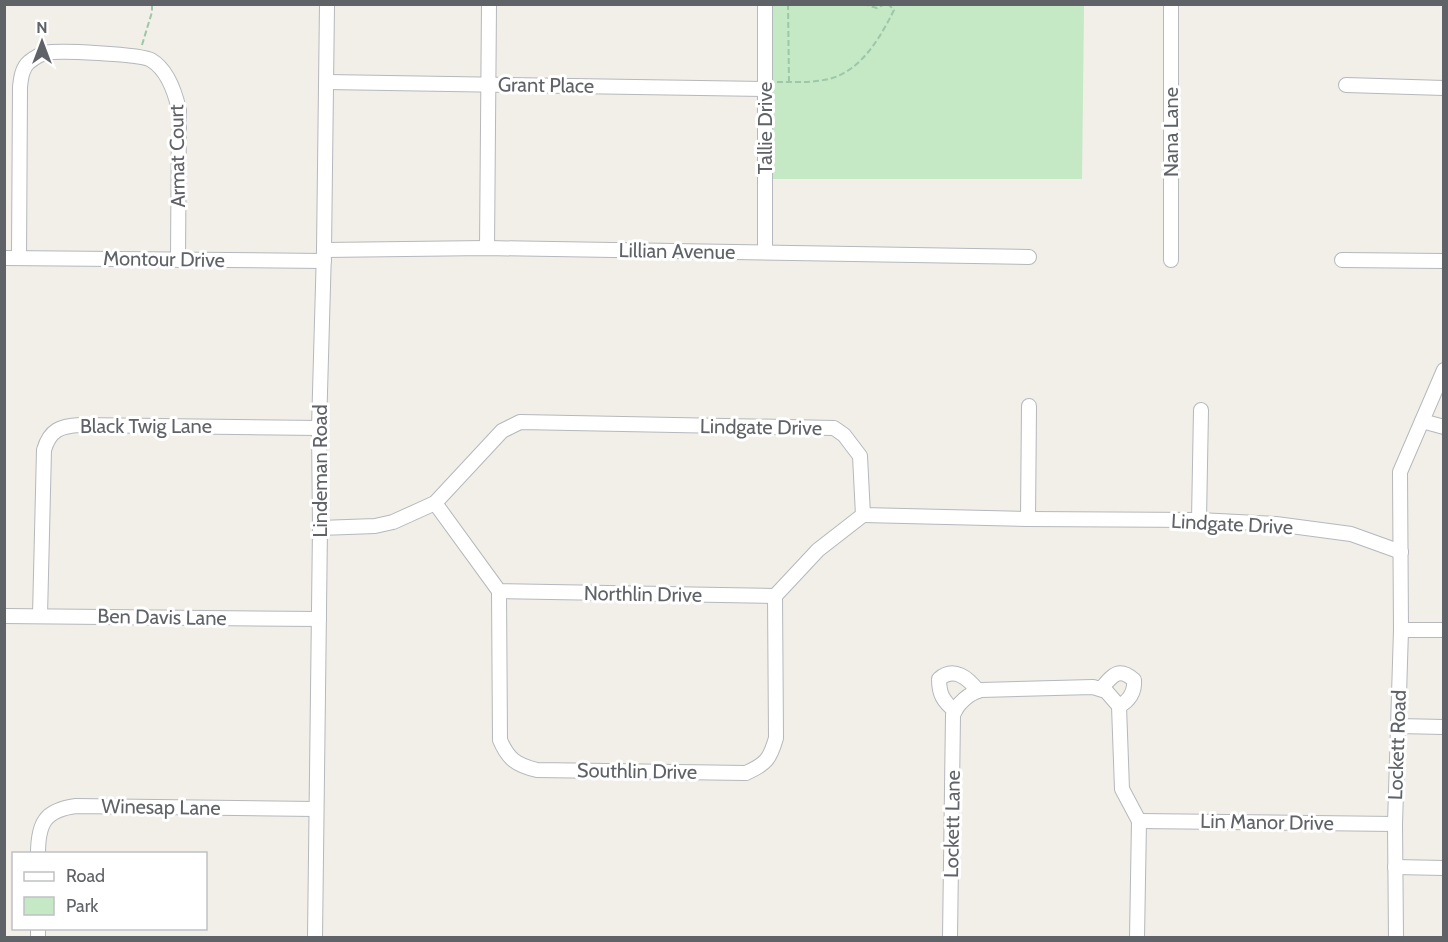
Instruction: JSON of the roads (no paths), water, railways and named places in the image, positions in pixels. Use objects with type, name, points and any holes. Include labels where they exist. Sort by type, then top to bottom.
[{"type":"street","name":"Lindeman Road","points":[[315,938],[319,428],[327,4]]},
{"type":"street","points":[[487,248],[489,4]]},
{"type":"street","name":"Tallie Drive","points":[[765,4],[765,252]]},
{"type":"street","name":"Nana Lane","points":[[1171,4],[1171,260]]},
{"type":"street","name":"Armat Court","points":[[20,258],[20,87],[23,71],[28,63],[46,53],[125,54],[150,59],[174,89],[179,110],[178,260]]},
{"type":"street","name":"Grant Place","points":[[327,82],[765,85]]},
{"type":"street","points":[[1346,85],[1443,88]]},
{"type":"street","name":"Lillian Avenue","points":[[324,256],[487,248],[1029,257]]},
{"type":"street","name":"Montour Drive","points":[[4,258],[178,260],[324,256]]},
{"type":"street","points":[[1342,260],[1443,261]]},
{"type":"street","name":"Lockett Road","points":[[1396,938],[1395,824],[1401,630],[1400,472],[1443,370]]},
{"type":"street","points":[[1028,519],[1029,406]]},
{"type":"street","points":[[1199,520],[1201,410]]},
{"type":"street","points":[[1422,421],[1443,427]]},
{"type":"street","name":"Lindgate Drive","points":[[320,528],[375,526],[393,522],[435,503],[502,431],[520,422],[834,428],[844,435],[860,456],[863,515],[1199,520],[1276,525],[1351,534],[1401,552]]},
{"type":"street","name":"Black Twig Lane","points":[[40,616],[44,450],[47,439],[54,431],[63,427],[80,425],[319,428]]},
{"type":"street","points":[[435,503],[499,591]]},
{"type":"street","points":[[776,596],[818,550],[863,515]]},
{"type":"street","name":"Southlin Drive","points":[[499,591],[500,740],[506,754],[522,766],[537,770],[746,772],[761,766],[771,754],[776,738],[776,596]]},
{"type":"street","name":"Northlin Drive","points":[[499,591],[776,596]]},
{"type":"street","name":"Ben Davis Lane","points":[[4,616],[319,619]]},
{"type":"street","points":[[1401,630],[1443,630]]},
{"type":"street","points":[[1101,689],[1113,675],[1120,672],[1134,681],[1134,688],[1126,703],[1119,706]]},
{"type":"street","points":[[978,691],[963,676],[954,673],[945,674],[939,679],[943,701],[959,705],[978,691],[1093,687],[1106,691],[1119,706],[1122,789],[1139,821],[1137,938]]},
{"type":"street","name":"Lockett Lane","points":[[950,938],[953,715],[959,705]]},
{"type":"street","points":[[1398,726],[1443,727]]},
{"type":"street","name":"Winesap Lane","points":[[38,852],[42,824],[46,817],[63,808],[316,809]]},
{"type":"street","name":"Lin Manor Drive","points":[[1139,821],[1395,824]]},
{"type":"street","points":[[1395,867],[1443,868]]}]
